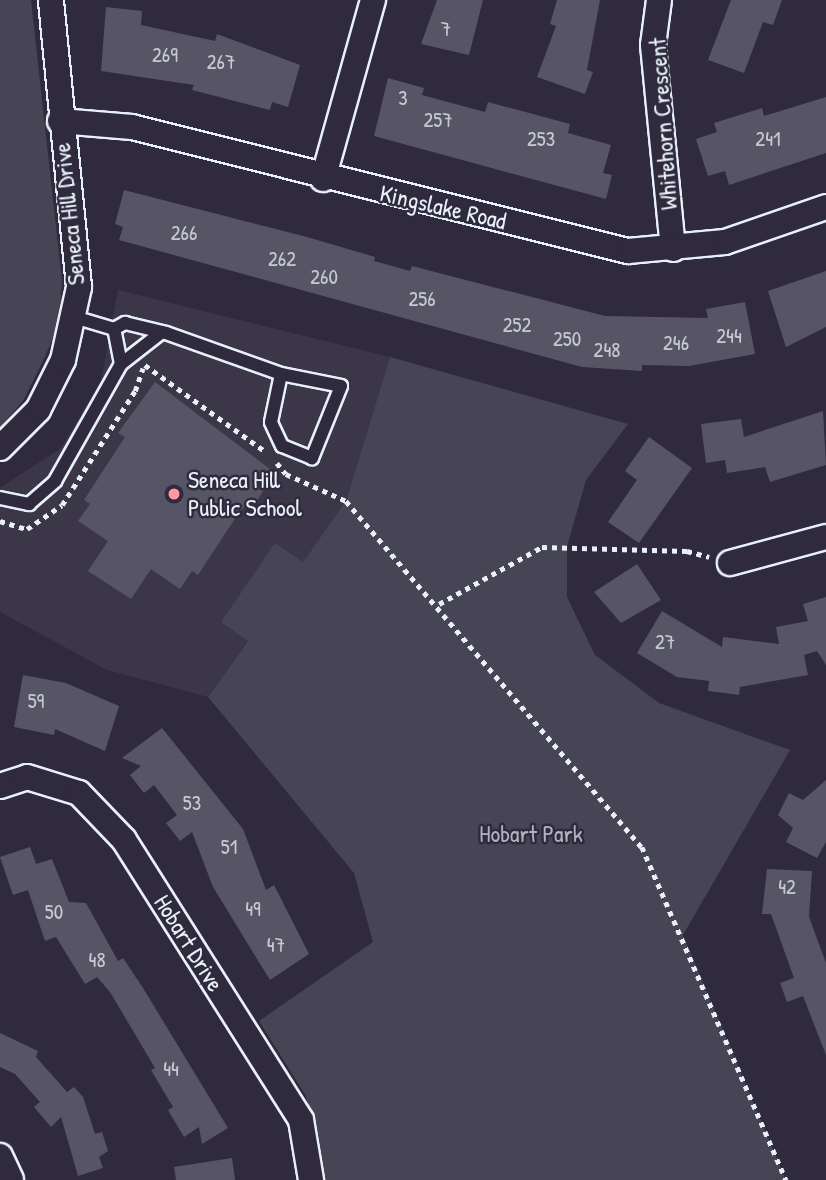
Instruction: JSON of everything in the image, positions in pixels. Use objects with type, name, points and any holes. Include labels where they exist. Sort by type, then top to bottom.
[{"type":"street","name":"Seneca Hill Drive","points":[[0,448],[38,410],[63,360],[79,287],[60,121],[51,0]]},
{"type":"street","points":[[323,179],[373,0]]},
{"type":"street","name":"Whitehorn Crescent","points":[[659,0],[653,45],[673,249]]},
{"type":"street","name":"Kingslake Road","points":[[60,121],[132,127],[323,179],[628,251],[673,249],[725,242],[826,207]]},
{"type":"street","points":[[730,563],[826,537]]},
{"type":"street","name":"Hobart Drive","points":[[0,786],[27,777],[79,793],[124,840],[301,1120],[311,1180]]},
{"type":"street","points":[[0,1156],[11,1180]]},
{"type":"lane","points":[[74,317],[114,330]]},
{"type":"lane","points":[[114,330],[125,323],[162,332],[281,374],[341,386],[312,458],[282,446],[271,422],[281,374]]},
{"type":"lane","points":[[114,330],[121,365]]},
{"type":"lane","points":[[0,498],[29,504],[55,481],[121,365],[162,332]]},
{"type":"path","points":[[144,364],[269,454],[286,474],[346,501],[439,604],[642,847],[786,1180]]},
{"type":"path","points":[[439,604],[542,547],[687,551],[730,563]]},
{"type":"shaded area","name":"Seneca Hill Public School","points":[[118,290],[390,357],[346,501],[208,697],[107,670],[0,612],[0,488],[61,448],[101,381]]},
{"type":"green space","points":[[0,0],[31,0],[62,281],[59,324],[23,401],[0,427]]},
{"type":"green space","name":"Hobart Park","points":[[390,357],[628,424],[586,480],[567,547],[567,597],[595,655],[659,703],[790,750],[683,935],[786,1180],[324,1180],[306,1096],[259,1021],[373,942],[354,873],[208,697],[248,641],[221,622],[275,543],[303,562],[346,501]]},
{"type":"building","points":[[437,0],[483,0],[469,55],[421,44]]},
{"type":"building","points":[[557,0],[600,0],[587,70],[593,72],[585,94],[537,77],[556,26],[550,24]]},
{"type":"building","points":[[731,0],[782,0],[773,25],[763,22],[744,73],[708,60]]},
{"type":"building","points":[[106,7],[142,11],[141,25],[215,41],[217,34],[300,65],[288,107],[272,102],[270,110],[192,90],[194,85],[101,71]]},
{"type":"building","points":[[388,78],[424,88],[422,95],[485,112],[488,102],[570,124],[568,133],[611,145],[603,173],[612,175],[606,199],[374,136]]},
{"type":"building","points":[[826,97],[826,153],[729,185],[725,171],[708,176],[696,139],[717,132],[714,123],[762,108],[764,116]]},
{"type":"building","points":[[124,190],[307,237],[375,257],[374,261],[410,271],[412,266],[605,316],[708,318],[706,309],[745,302],[755,354],[689,366],[642,365],[642,371],[582,367],[119,240],[123,227],[115,224]]},
{"type":"building","points":[[826,271],[826,327],[786,347],[768,291]]},
{"type":"building","points":[[155,382],[275,473],[253,507],[247,503],[236,517],[198,575],[192,571],[180,589],[151,569],[131,599],[88,571],[108,541],[78,521],[90,504],[84,500],[125,437],[118,433]]},
{"type":"building","points":[[823,411],[826,465],[770,482],[765,467],[727,473],[725,460],[706,463],[701,424],[741,419],[744,437]]},
{"type":"building","points":[[649,437],[692,468],[639,543],[608,522],[637,480],[625,471]]},
{"type":"building","points":[[637,564],[661,600],[621,623],[594,592]]},
{"type":"building","points":[[826,597],[826,665],[817,651],[804,655],[808,675],[740,687],[739,695],[708,691],[709,681],[677,677],[637,653],[662,611],[722,647],[723,637],[779,644],[776,627],[808,621],[803,604]]},
{"type":"building","points":[[23,675],[66,683],[119,706],[105,751],[55,729],[54,735],[14,727]]},
{"type":"building","points":[[162,728],[243,829],[266,890],[274,885],[309,954],[270,980],[213,887],[192,832],[180,841],[166,823],[177,815],[154,785],[144,793],[130,775],[141,766],[122,758]]},
{"type":"building","points":[[826,780],[826,842],[817,858],[786,842],[793,828],[778,815],[789,793],[803,800]]},
{"type":"building","points":[[30,847],[36,864],[52,859],[69,902],[86,903],[118,961],[123,958],[143,988],[228,1128],[202,1144],[199,1127],[184,1137],[168,1110],[173,1107],[151,1070],[155,1068],[110,992],[97,977],[85,984],[56,937],[45,941],[28,890],[13,895],[0,857]]},
{"type":"building","points":[[767,869],[812,871],[809,917],[826,963],[826,1055],[803,996],[787,1002],[780,983],[794,978],[771,914],[762,914]]},
{"type":"building","points":[[0,1033],[38,1051],[36,1057],[67,1092],[74,1087],[83,1097],[95,1134],[102,1132],[108,1151],[99,1157],[103,1168],[78,1176],[61,1117],[51,1127],[34,1107],[40,1102],[15,1074],[0,1067]]},
{"type":"building","points":[[232,1158],[235,1180],[176,1180],[174,1167]]},
{"type":"place","name":"Seneca Hill Public School","points":[[174,494]]}]
